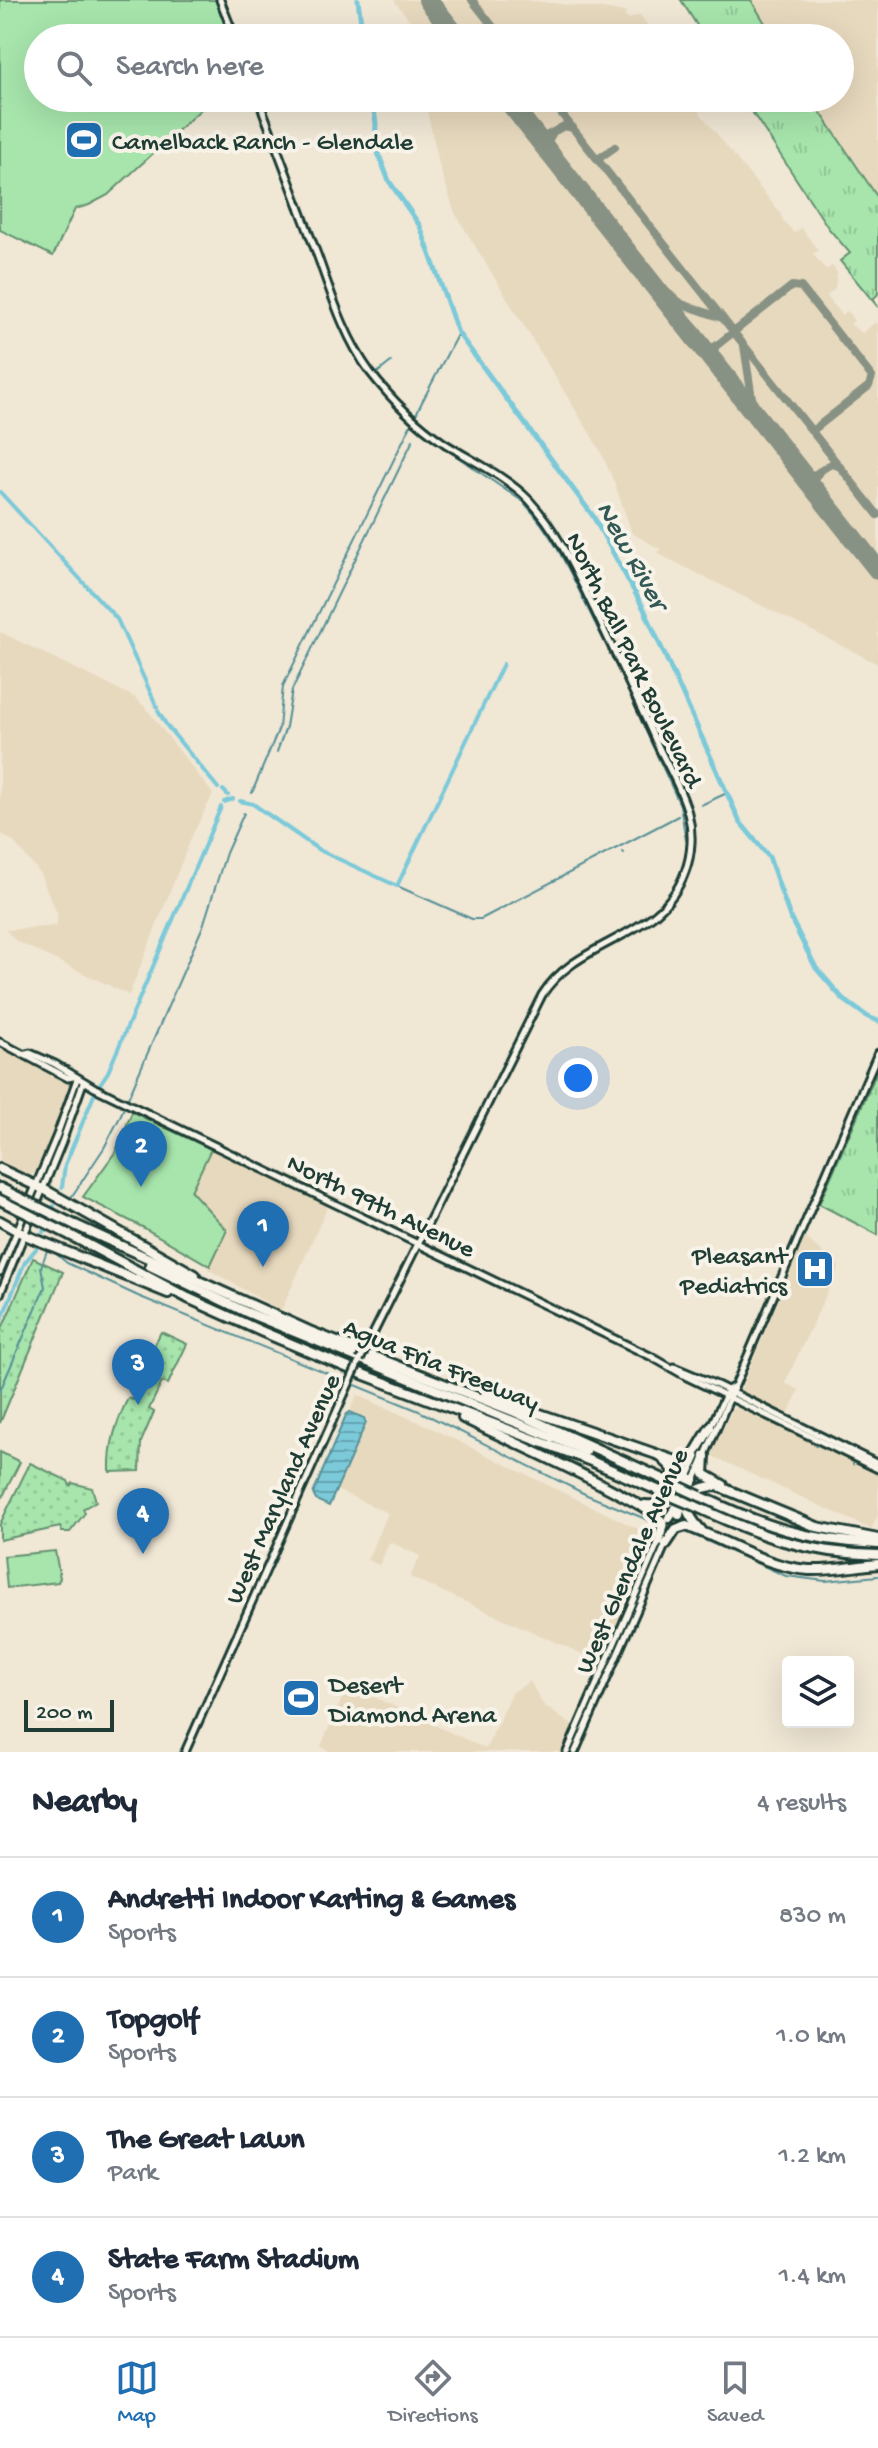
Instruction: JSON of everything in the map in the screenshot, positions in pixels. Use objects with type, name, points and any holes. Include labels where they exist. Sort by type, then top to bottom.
[{"type":"highway","points":[[0,1169],[43,1188],[248,1304]]},
{"type":"highway","name":"Agua Fria Freeway","points":[[0,1188],[309,1331],[515,1412],[618,1460],[695,1506],[757,1534],[826,1552],[878,1555]]},
{"type":"highway","name":"Agua Fria Freeway","points":[[0,1200],[239,1322],[412,1394],[681,1495],[700,1496],[786,1532],[836,1542],[878,1541]]},
{"type":"highway","points":[[0,1221],[62,1250],[239,1322]]},
{"type":"highway","points":[[96,1235],[154,1269],[246,1312],[359,1362],[553,1440],[608,1468]]},
{"type":"highway","points":[[91,1246],[114,1253],[222,1305],[315,1343]]},
{"type":"highway","points":[[432,1380],[546,1415],[652,1454],[687,1462],[710,1428]]},
{"type":"highway","points":[[423,1388],[593,1454],[618,1460]]},
{"type":"highway","points":[[412,1394],[640,1504],[661,1518],[662,1543]]},
{"type":"highway","points":[[652,1454],[673,1469],[695,1524],[709,1535]]},
{"type":"highway","points":[[705,1456],[705,1476],[734,1492],[817,1527],[878,1541]]},
{"type":"highway","points":[[669,1518],[691,1479]]},
{"type":"highway","points":[[640,1504],[659,1505],[709,1487],[734,1492]]},
{"type":"highway","points":[[679,1515],[681,1495]]},
{"type":"highway","points":[[662,1543],[683,1526],[764,1560],[799,1569],[826,1570],[878,1564]]},
{"type":"main road","points":[[220,0],[229,24]]},
{"type":"main road","name":"North Ball Park Boulevard","points":[[263,112],[347,333],[371,372],[403,410],[420,425],[518,490],[537,509],[579,577],[688,813],[691,835],[684,874],[673,895],[661,911],[639,928],[573,961],[544,991],[420,1245]]},
{"type":"main road","name":"North 99th Avenue","points":[[0,1042],[68,1078],[97,1089],[878,1467]]},
{"type":"main road","name":"West Glendale Avenue","points":[[691,1479],[705,1456],[878,1053]]},
{"type":"main road","points":[[0,1272],[6,1255],[43,1188],[78,1080]]},
{"type":"main road","points":[[0,1294],[20,1232]]},
{"type":"main road","name":"West Maryland Avenue","points":[[185,1752],[359,1362],[420,1245]]},
{"type":"main road","name":"North 99th Avenue","points":[[730,1393],[771,1418],[779,1418]]},
{"type":"main road","name":"West Glendale Avenue","points":[[691,1479],[710,1428],[730,1393]]},
{"type":"main road","name":"West Glendale Avenue","points":[[567,1752],[662,1543],[679,1515]]},
{"type":"main road","name":"West Glendale Avenue","points":[[575,1752],[662,1543],[669,1518]]},
{"type":"shaded area","points":[[394,0],[526,0],[626,12],[625,17],[629,19],[640,15],[647,24],[410,24]]},
{"type":"shaded area","points":[[751,0],[878,0],[878,198],[820,112],[854,112],[854,24],[766,24]]},
{"type":"shaded area","points":[[427,112],[699,112],[794,233],[801,228],[818,250],[813,254],[826,270],[832,266],[837,272],[835,289],[827,296],[841,315],[847,311],[854,321],[850,324],[862,333],[876,322],[878,325],[878,664],[659,554],[660,549],[632,533],[600,450],[455,213],[440,168]]},
{"type":"shaded area","points":[[0,632],[134,697],[213,794],[192,836],[129,995],[16,941],[6,930],[57,926],[57,913],[39,872],[13,841],[0,833]]},
{"type":"shaded area","points":[[0,1046],[36,1063],[71,1085],[37,1171],[31,1176],[0,1161]]},
{"type":"shaded area","points":[[211,1149],[328,1205],[281,1311],[208,1269],[227,1230],[191,1191]]},
{"type":"shaded area","points":[[805,1237],[839,1267],[785,1383],[799,1390],[787,1416],[743,1395],[741,1389]]},
{"type":"shaded area","points":[[357,1395],[640,1530],[633,1545],[649,1553],[602,1658],[596,1660],[410,1577],[420,1556],[390,1542],[379,1565],[367,1560],[388,1513],[337,1490],[368,1420],[350,1411]]},
{"type":"shaded area","points":[[736,1407],[878,1474],[878,1515],[871,1529],[710,1455]]},
{"type":"shaded area","points":[[530,1681],[543,1705],[573,1726],[562,1752],[330,1752],[321,1746],[348,1685],[486,1749],[512,1693]]},
{"type":"green space","name":"Camelback Ranch - Glendale","points":[[0,0],[216,0],[224,24],[24,24],[24,112],[198,112],[108,195],[75,209],[53,256],[0,230]]},
{"type":"green space","points":[[681,0],[751,0],[766,24],[696,24]]},
{"type":"green space","points":[[752,112],[820,112],[878,198],[878,294],[873,299],[878,307],[840,261],[850,253],[829,229]]},
{"type":"green space","points":[[878,1069],[878,1235],[819,1204]]},
{"type":"green space","points":[[132,1112],[211,1149],[191,1191],[227,1230],[210,1266],[83,1197],[116,1151]]},
{"type":"green space","points":[[33,1258],[63,1272],[0,1423],[0,1333]]},
{"type":"green space","points":[[161,1332],[187,1344],[168,1384],[162,1382],[149,1409],[154,1412],[141,1442],[140,1471],[110,1472],[112,1443],[120,1416],[128,1398],[133,1400],[147,1367],[144,1365]]},
{"type":"green space","points":[[0,1452],[20,1462],[0,1502]]},
{"type":"green space","points":[[30,1463],[68,1481],[70,1486],[73,1483],[92,1488],[96,1501],[83,1509],[85,1513],[70,1532],[62,1532],[60,1527],[0,1540],[0,1524]]},
{"type":"green space","points":[[55,1551],[58,1582],[7,1588],[4,1556]]},
{"type":"water","points":[[350,1412],[364,1418],[366,1423],[329,1506],[316,1500],[313,1494],[346,1415]]},
{"type":"waterway","name":"New River","points":[[358,0],[361,24]]},
{"type":"waterway","name":"New River","points":[[374,112],[375,145],[389,181],[420,226],[458,333],[593,516],[644,609],[740,822],[769,857],[790,917],[816,968],[843,999],[878,1021]]},
{"type":"waterway","points":[[252,793],[279,728],[283,686],[458,333]]},
{"type":"waterway","points":[[377,373],[391,362]]},
{"type":"waterway","points":[[277,752],[286,727],[292,690],[413,440]]},
{"type":"waterway","points":[[456,456],[522,501]]},
{"type":"waterway","points":[[0,492],[117,619],[157,707]]},
{"type":"waterway","points":[[525,504],[548,533],[567,566],[642,723]]},
{"type":"waterway","points":[[240,801],[253,804],[319,850],[397,886],[503,664]]},
{"type":"waterway","points":[[158,711],[218,788]]},
{"type":"waterway","points":[[644,727],[680,805],[686,840]]},
{"type":"waterway","points":[[223,790],[228,795]]},
{"type":"waterway","points":[[701,805],[727,793]]},
{"type":"waterway","points":[[224,802],[233,799]]},
{"type":"waterway","points":[[100,1084],[108,1072],[221,807]]},
{"type":"waterway","points":[[68,1202],[104,1148],[119,1119],[203,926],[226,853],[244,813]]},
{"type":"waterway","points":[[397,886],[472,919],[481,919],[678,816]]},
{"type":"waterway","points":[[62,1187],[65,1165],[94,1095]]},
{"type":"waterway","points":[[43,1232],[54,1206]]},
{"type":"waterway","points":[[0,1391],[45,1287],[41,1267],[48,1248]]},
{"type":"waterway","points":[[49,1248],[67,1263],[138,1296],[419,1411],[587,1495],[658,1524]]},
{"type":"waterway","points":[[0,1323],[25,1262],[36,1249]]},
{"type":"waterway","points":[[684,1531],[786,1576],[825,1581],[878,1576]]},
{"type":"taxiway","points":[[472,0],[491,24]]},
{"type":"taxiway","points":[[560,112],[878,515]]},
{"type":"taxiway","points":[[533,133],[544,137],[564,126],[573,128]]},
{"type":"taxiway","points":[[550,155],[547,143],[552,134]]},
{"type":"taxiway","points":[[598,159],[615,147]]},
{"type":"taxiway","points":[[647,277],[682,304],[722,318]]},
{"type":"taxiway","points":[[707,353],[792,286],[801,287],[872,377],[869,386],[812,431]]},
{"type":"taxiway","points":[[698,342],[714,347]]},
{"type":"taxiway","points":[[744,346],[752,398],[766,428]]},
{"type":"taxiway","points":[[715,348],[713,357],[719,368]]},
{"type":"taxiway","points":[[800,472],[814,475],[831,464],[839,466]]},
{"type":"taxiway","points":[[818,493],[814,481],[819,472]]},
{"type":"runway","points":[[428,0],[447,24]]},
{"type":"runway","points":[[517,112],[878,570]]},
{"type":"place","name":"Camelback Ranch - Glendale","points":[[84,140]]},
{"type":"place","name":"Topgolf","points":[[141,1187]]},
{"type":"place","name":"Andretti Indoor Karting & Games","points":[[263,1267]]},
{"type":"place","name":"Pleasant Pediatrics","points":[[815,1269]]},
{"type":"place","name":"The Great Lawn","points":[[138,1405]]},
{"type":"place","name":"State Farm Stadium","points":[[143,1554]]},
{"type":"place","name":"Desert Diamond Arena","points":[[301,1698]]}]
